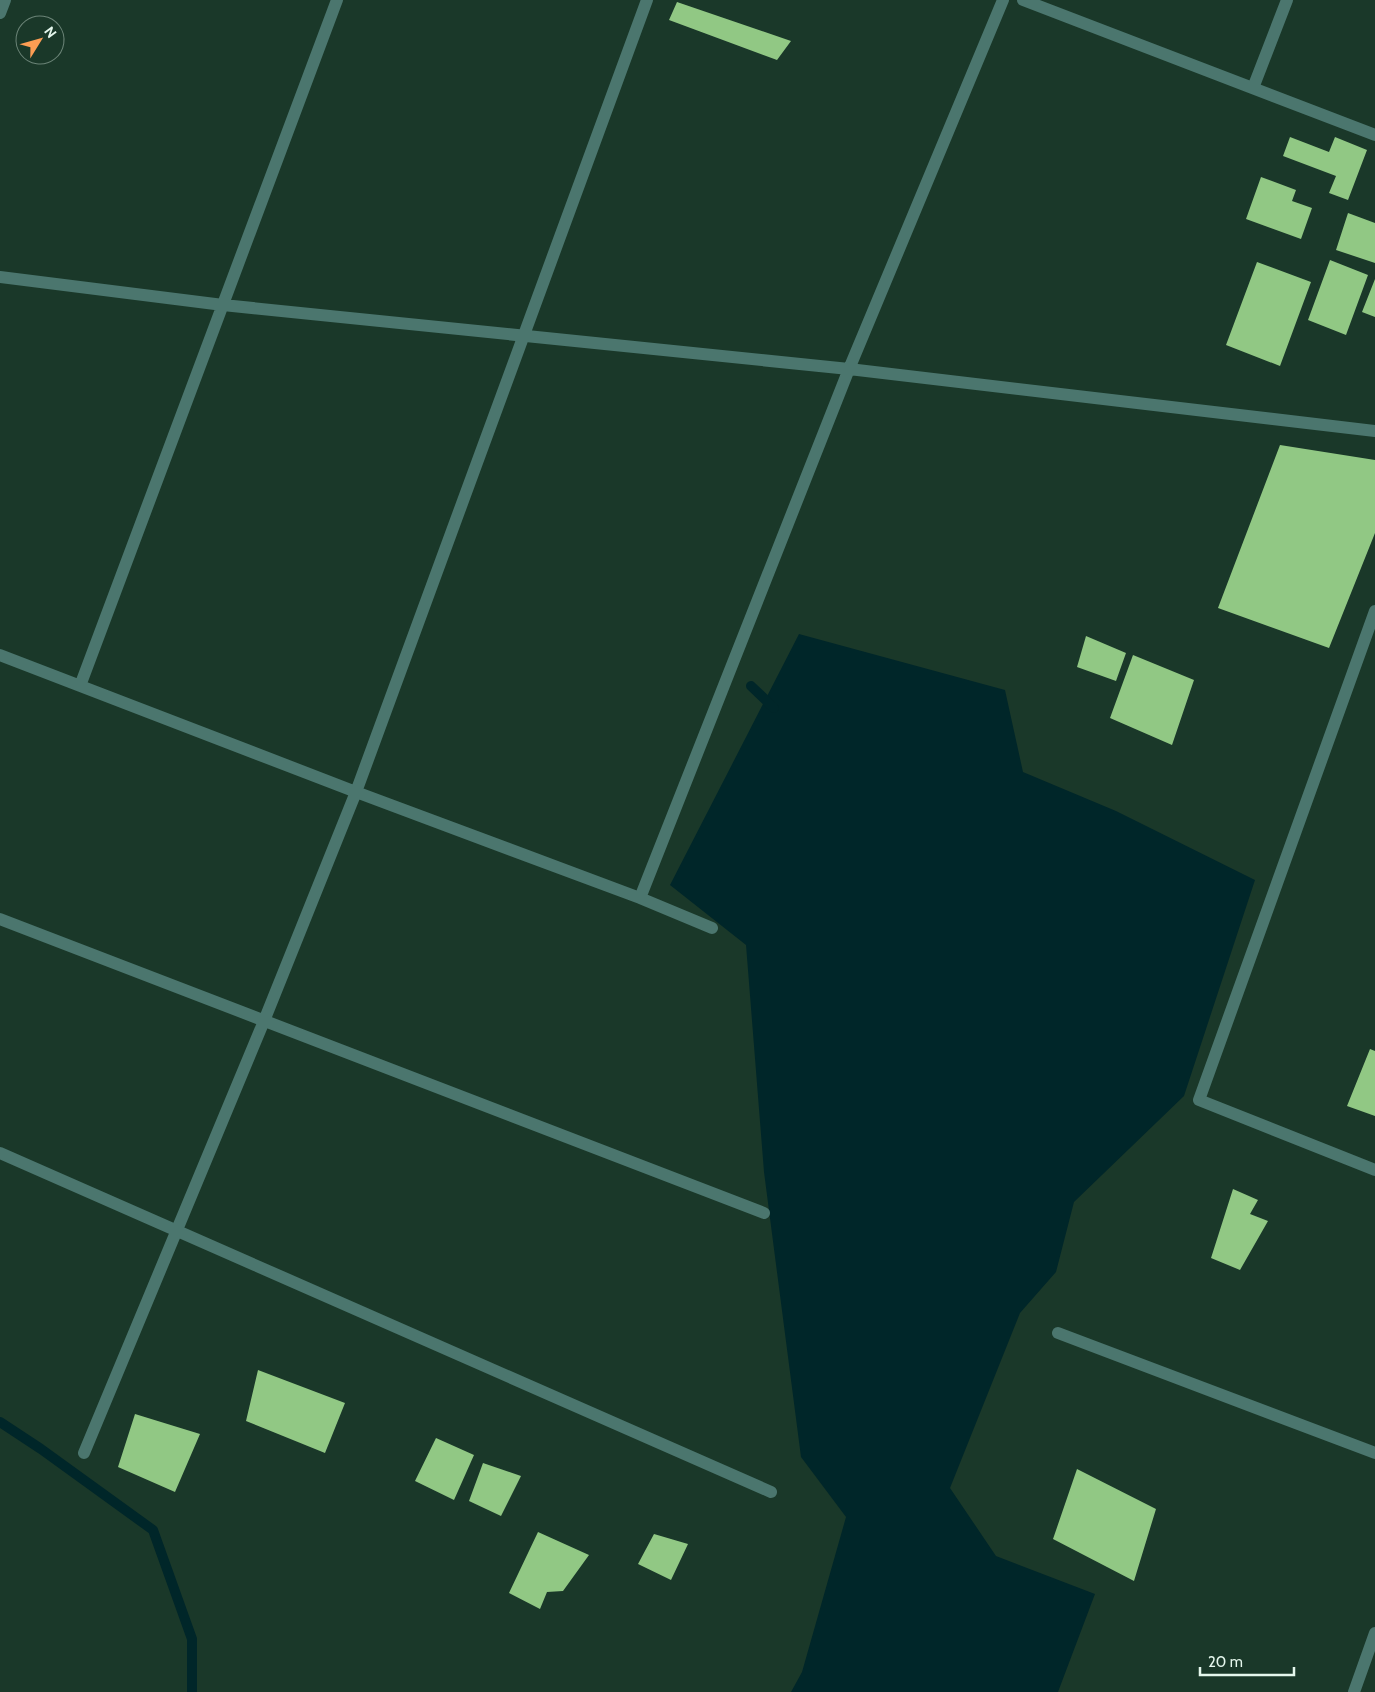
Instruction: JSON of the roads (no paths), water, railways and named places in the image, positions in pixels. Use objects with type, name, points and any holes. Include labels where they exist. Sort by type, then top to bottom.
[{"type":"street","points":[[0,13],[5,0]]},
{"type":"street","points":[[80,686],[337,0]]},
{"type":"street","points":[[84,1453],[264,1021],[356,792],[647,0]]},
{"type":"street","points":[[640,898],[849,369],[1003,0]]},
{"type":"street","points":[[1023,0],[1375,135]]},
{"type":"street","points":[[1253,88],[1287,0]]},
{"type":"street","points":[[0,277],[223,305],[849,369],[1375,431]]},
{"type":"street","points":[[1375,611],[1199,1100],[1375,1170]]},
{"type":"street","points":[[0,655],[356,792],[640,898],[712,928]]},
{"type":"street","points":[[0,919],[764,1213]]},
{"type":"street","points":[[0,1153],[771,1492]]},
{"type":"street","points":[[1058,1333],[1375,1453]]},
{"type":"street","points":[[1354,1692],[1375,1633]]},
{"type":"water","points":[[799,634],[1005,690],[1023,772],[1116,811],[1255,880],[1184,1096],[1074,1202],[1056,1272],[1020,1313],[950,1488],[996,1556],[1095,1594],[1058,1692],[791,1692],[802,1672],[846,1517],[801,1457],[764,1172],[746,945],[670,885]]},
{"type":"waterway","points":[[751,686],[774,708]]},
{"type":"waterway","points":[[0,1422],[41,1449],[153,1530],[192,1639],[192,1692]]}]
